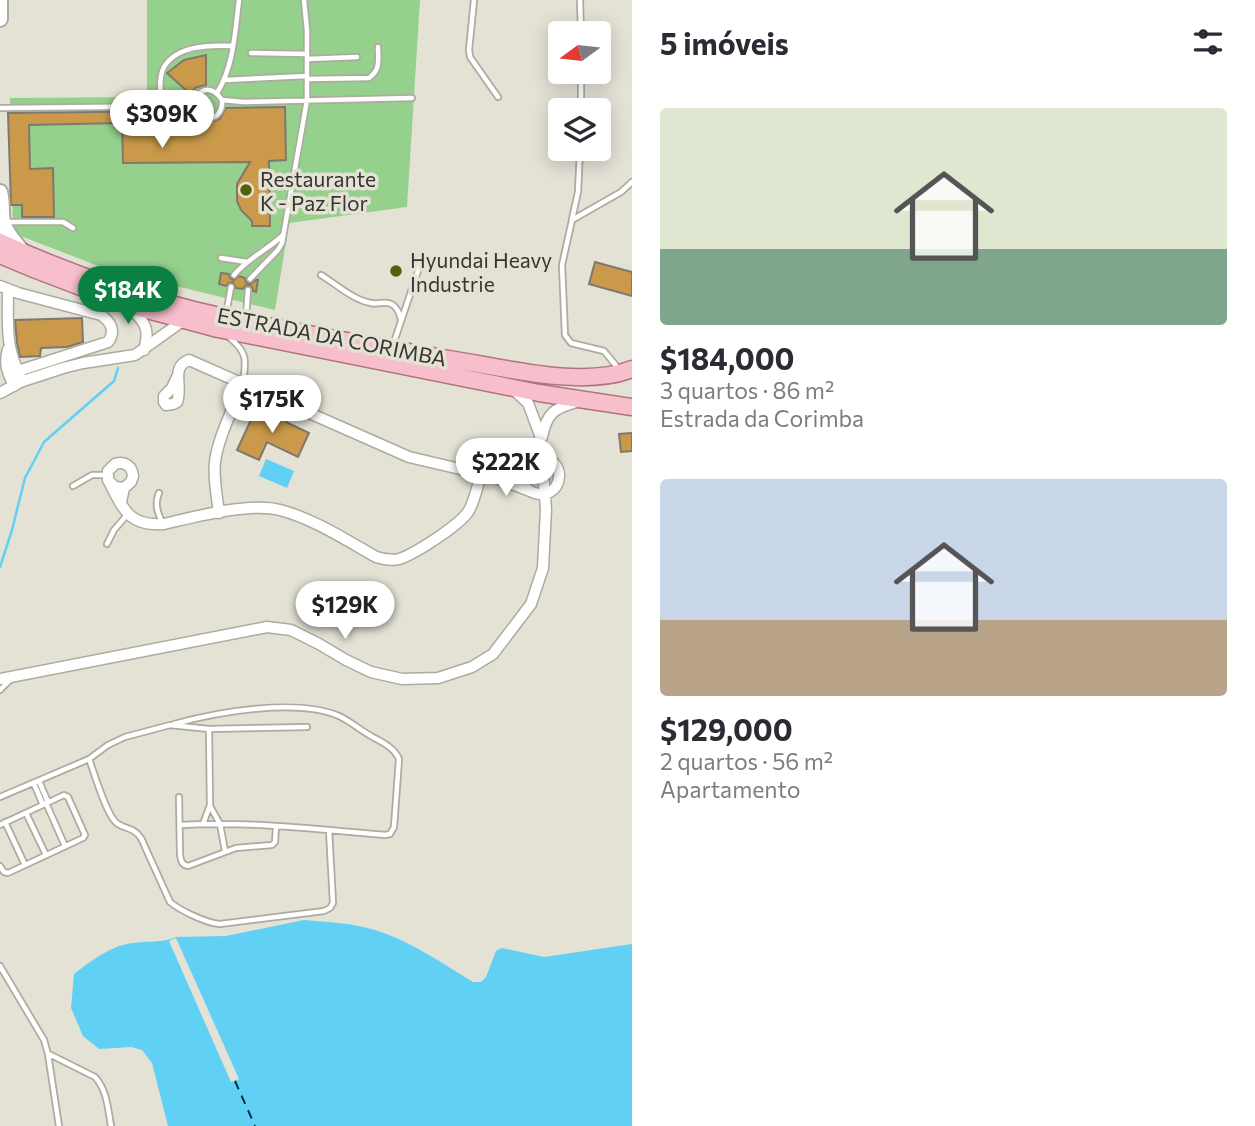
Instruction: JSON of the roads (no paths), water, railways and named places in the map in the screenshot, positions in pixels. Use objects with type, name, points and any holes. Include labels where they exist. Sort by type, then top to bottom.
[{"type":"main road","name":"ESTRADA DA CORIMBA","points":[[0,242],[130,292],[194,310],[222,323],[246,321],[556,376],[591,377],[628,370]]},
{"type":"main road","name":"ESTRADA DA CORIMBA","points":[[0,255],[125,304],[184,320],[222,323],[388,363],[539,393],[632,407]]},
{"type":"street","points":[[0,0],[0,19]]},
{"type":"street","points":[[0,192],[3,222],[10,237],[24,253]]},
{"type":"street","points":[[0,393],[13,378],[108,342],[112,327],[101,315],[4,288],[4,345],[13,362],[13,378]]},
{"type":"street","points":[[125,304],[138,315],[145,327],[147,340],[144,351]]},
{"type":"street","points":[[13,378],[82,363],[128,357],[144,351],[184,320]]},
{"type":"street","points":[[177,377],[180,365],[189,360],[409,457],[494,477],[539,494],[545,494],[556,486],[559,472],[551,460],[541,457],[494,477]]},
{"type":"street","points":[[219,513],[214,476],[215,461],[243,383]]},
{"type":"street","points":[[0,679],[267,627],[291,630],[372,672],[402,678],[438,678],[472,667],[494,654],[531,604],[543,568],[545,494],[538,427],[528,403],[509,386]]},
{"type":"street","points":[[540,444],[544,424],[551,413],[588,399]]},
{"type":"street","points":[[121,502],[124,488],[133,476],[124,463],[111,466],[108,478],[127,515],[137,521],[153,525],[163,524],[250,507],[266,507],[312,522],[376,557],[396,560],[416,551],[461,520],[472,503],[481,474]]},
{"type":"street","points":[[528,463],[524,467],[522,478],[530,491]]},
{"type":"street","points":[[108,478],[115,487],[124,488]]},
{"type":"lane","points":[[217,93],[225,80],[239,0]]},
{"type":"lane","points":[[250,279],[282,243],[307,100],[304,0]]},
{"type":"lane","points":[[474,0],[470,57],[498,97]]},
{"type":"lane","points":[[580,0],[581,21]]},
{"type":"lane","points":[[161,107],[165,65],[186,51],[217,45],[233,46]]},
{"type":"lane","points":[[225,80],[369,78],[376,72],[378,47]]},
{"type":"lane","points":[[251,52],[357,57]]},
{"type":"lane","points":[[204,90],[217,93],[222,100],[222,109],[212,118],[202,117],[194,106],[198,94],[204,90]]},
{"type":"lane","points":[[222,100],[244,102],[412,98]]},
{"type":"lane","points":[[0,108],[194,106]]},
{"type":"lane","points":[[579,161],[578,192],[562,265],[565,335],[570,343],[604,351],[615,366],[628,370]]},
{"type":"lane","points":[[572,220],[621,192],[632,182]]},
{"type":"lane","points":[[3,222],[63,222],[72,228]]},
{"type":"lane","points":[[234,275],[283,236]]},
{"type":"lane","points":[[221,258],[247,262]]},
{"type":"lane","points":[[392,349],[421,265]]},
{"type":"lane","points":[[321,275],[360,299],[395,306],[401,320]]},
{"type":"lane","points":[[231,287],[222,323],[245,355],[243,383]]},
{"type":"lane","points":[[246,321],[248,290]]},
{"type":"lane","points":[[73,486],[92,475],[108,478]]},
{"type":"lane","points":[[159,493],[156,499],[157,509],[163,524]]},
{"type":"lane","points":[[107,544],[114,530],[127,515]]},
{"type":"lane","points":[[0,690],[15,676]]},
{"type":"lane","points":[[0,797],[89,759],[125,737],[205,716],[243,710],[316,710],[338,716],[393,750],[399,759],[394,827],[385,835],[220,824],[180,825]]},
{"type":"lane","points":[[170,725],[209,729],[307,727]]},
{"type":"lane","points":[[203,824],[210,805],[209,729]]},
{"type":"lane","points":[[89,759],[110,815],[117,824],[136,831],[141,838],[170,902],[213,924],[324,911],[330,908],[334,903],[329,830]]},
{"type":"lane","points":[[36,782],[65,846]]},
{"type":"lane","points":[[0,866],[8,873],[83,838],[85,832],[66,796],[3,823],[25,865]]},
{"type":"lane","points":[[179,797],[180,855],[184,865],[188,866],[236,848],[272,845],[275,842],[276,827]]},
{"type":"lane","points":[[210,805],[220,824],[225,851]]},
{"type":"lane","points":[[26,813],[46,855]]},
{"type":"lane","points":[[0,966],[44,1040],[60,1126]]},
{"type":"lane","points":[[48,1054],[95,1077],[104,1092],[111,1126]]},
{"type":"water","points":[[266,459],[294,471],[287,488],[259,476]]},
{"type":"water","points":[[304,920],[375,930],[426,953],[473,982],[481,982],[486,977],[496,951],[502,948],[544,957],[632,944],[632,1126],[168,1126],[152,1063],[142,1050],[131,1047],[99,1049],[83,1036],[71,1008],[74,974],[108,951],[132,943],[176,937],[226,936]]},
{"type":"waterway","points":[[0,567],[25,478],[44,442],[114,381],[118,368]]},
{"type":"place","name":"Restaurante K - Paz Flor","points":[[246,190]]},
{"type":"place","name":"Hyundai Heavy Industrie","points":[[396,271]]}]
